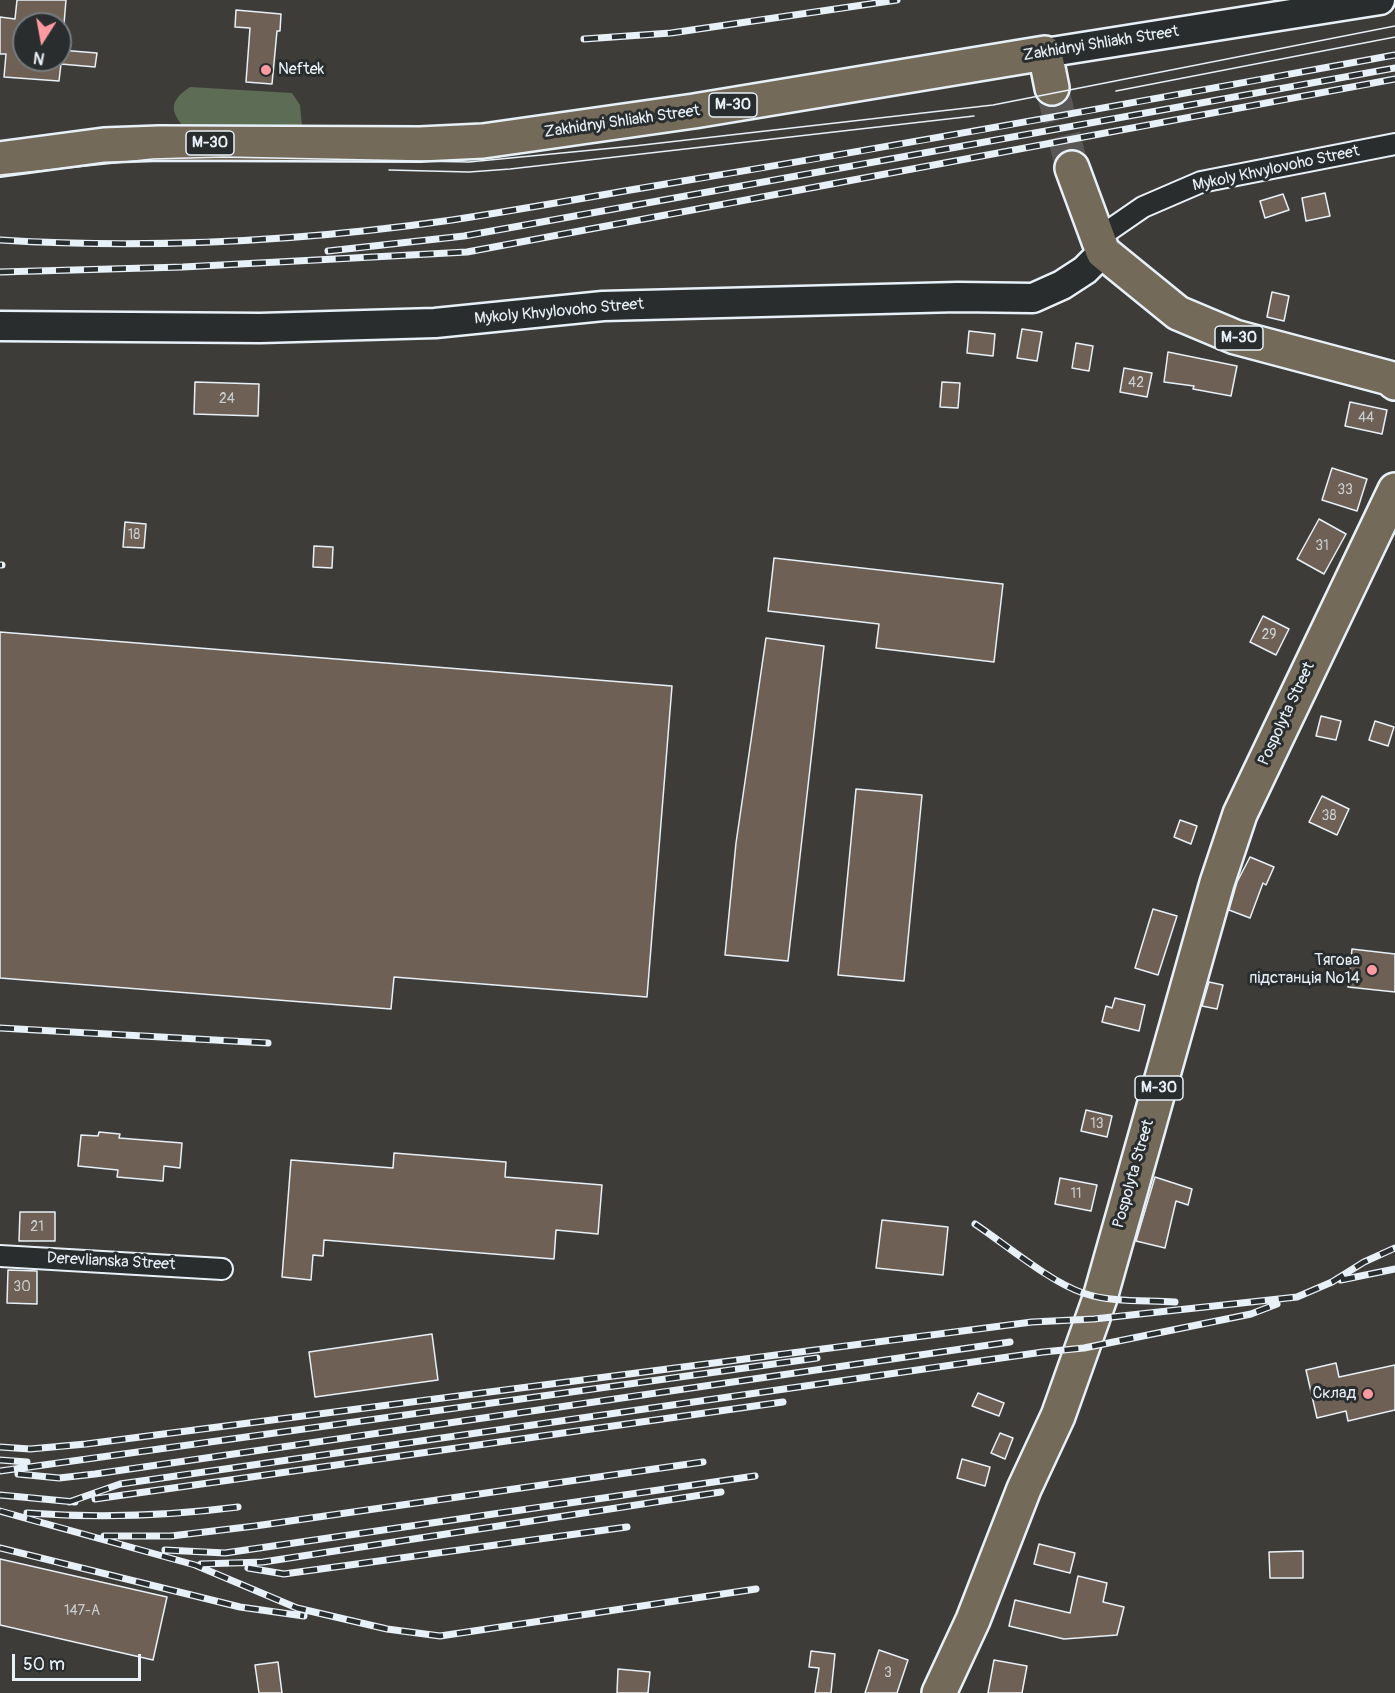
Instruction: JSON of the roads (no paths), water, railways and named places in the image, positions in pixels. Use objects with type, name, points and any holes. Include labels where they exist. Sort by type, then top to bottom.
[{"type":"highway","points":[[1045,53],[1052,88]]},
{"type":"highway","name":"Zakhidnyi Shliakh Street","points":[[0,159],[104,145],[159,143],[420,144],[483,141],[694,111],[1045,53]]},
{"type":"highway","points":[[1072,168],[1100,245]]},
{"type":"highway","name":"М-30","points":[[1100,245],[1178,313],[1235,337],[1389,378],[1395,382]]},
{"type":"highway","name":"Pospolyta Street","points":[[939,1693],[973,1620],[1024,1489],[1058,1416],[1087,1339],[1217,883],[1240,814],[1395,490]]},
{"type":"street","name":"Zakhidnyi Shliakh Street","points":[[1045,53],[1380,0]]},
{"type":"street","name":"Mykoly Khvylovoho Street","points":[[0,326],[260,328],[435,323],[603,306],[1033,297],[1062,285],[1085,270],[1100,245],[1143,207],[1201,182],[1395,144]]},
{"type":"street","name":"Derevlianska Street","points":[[0,1256],[222,1269]]},
{"type":"tunnel","points":[[1052,88],[1072,168]]},
{"type":"tram line","points":[[0,175],[153,159],[224,157],[469,162],[634,146],[993,105],[1395,26]]},
{"type":"tram line","points":[[1116,91],[1395,37]]},
{"type":"tram line","points":[[389,170],[469,172],[510,169],[974,116]]},
{"type":"railway","points":[[584,39],[671,33],[897,0]]},
{"type":"railway","points":[[0,240],[113,244],[227,241],[340,233],[452,220],[950,135],[1395,55]]},
{"type":"railway","points":[[328,251],[464,236],[1395,68]]},
{"type":"railway","points":[[0,272],[183,267],[467,252],[1395,79]]},
{"type":"railway","points":[[0,1028],[268,1043]]},
{"type":"railway","points":[[975,1224],[1042,1272],[1070,1288],[1094,1296],[1117,1300],[1175,1302]]},
{"type":"railway","points":[[0,1447],[30,1449],[86,1444],[1032,1322],[1094,1319],[1297,1297],[1332,1282],[1364,1262],[1395,1248]]},
{"type":"railway","points":[[1341,1280],[1395,1269]]},
{"type":"railway","points":[[69,1502],[120,1484],[1084,1348],[1251,1314],[1277,1304]]},
{"type":"railway","points":[[18,1474],[59,1478],[95,1474],[1010,1342]]},
{"type":"railway","points":[[0,1471],[817,1358]]},
{"type":"railway","points":[[95,1499],[783,1402]]},
{"type":"railway","points":[[0,1460],[27,1462]]},
{"type":"railway","points":[[104,1536],[171,1536],[255,1526],[703,1462]]},
{"type":"railway","points":[[165,1550],[225,1553],[755,1476]]},
{"type":"railway","points":[[201,1564],[263,1562],[721,1492]]},
{"type":"railway","points":[[0,1495],[75,1502]]},
{"type":"railway","points":[[27,1513],[133,1515],[238,1507]]},
{"type":"railway","points":[[0,1511],[195,1565],[297,1608],[387,1629],[440,1636],[756,1589]]},
{"type":"railway","points":[[248,1568],[284,1574],[627,1527]]},
{"type":"railway","points":[[0,1548],[240,1607],[304,1616]]},
{"type":"place","name":"Neftek","points":[[266,70]]},
{"type":"place","name":"Тягова пiдстанцiя №14","points":[[1372,970]]},
{"type":"place","name":"Склад","points":[[1368,1394]]}]
